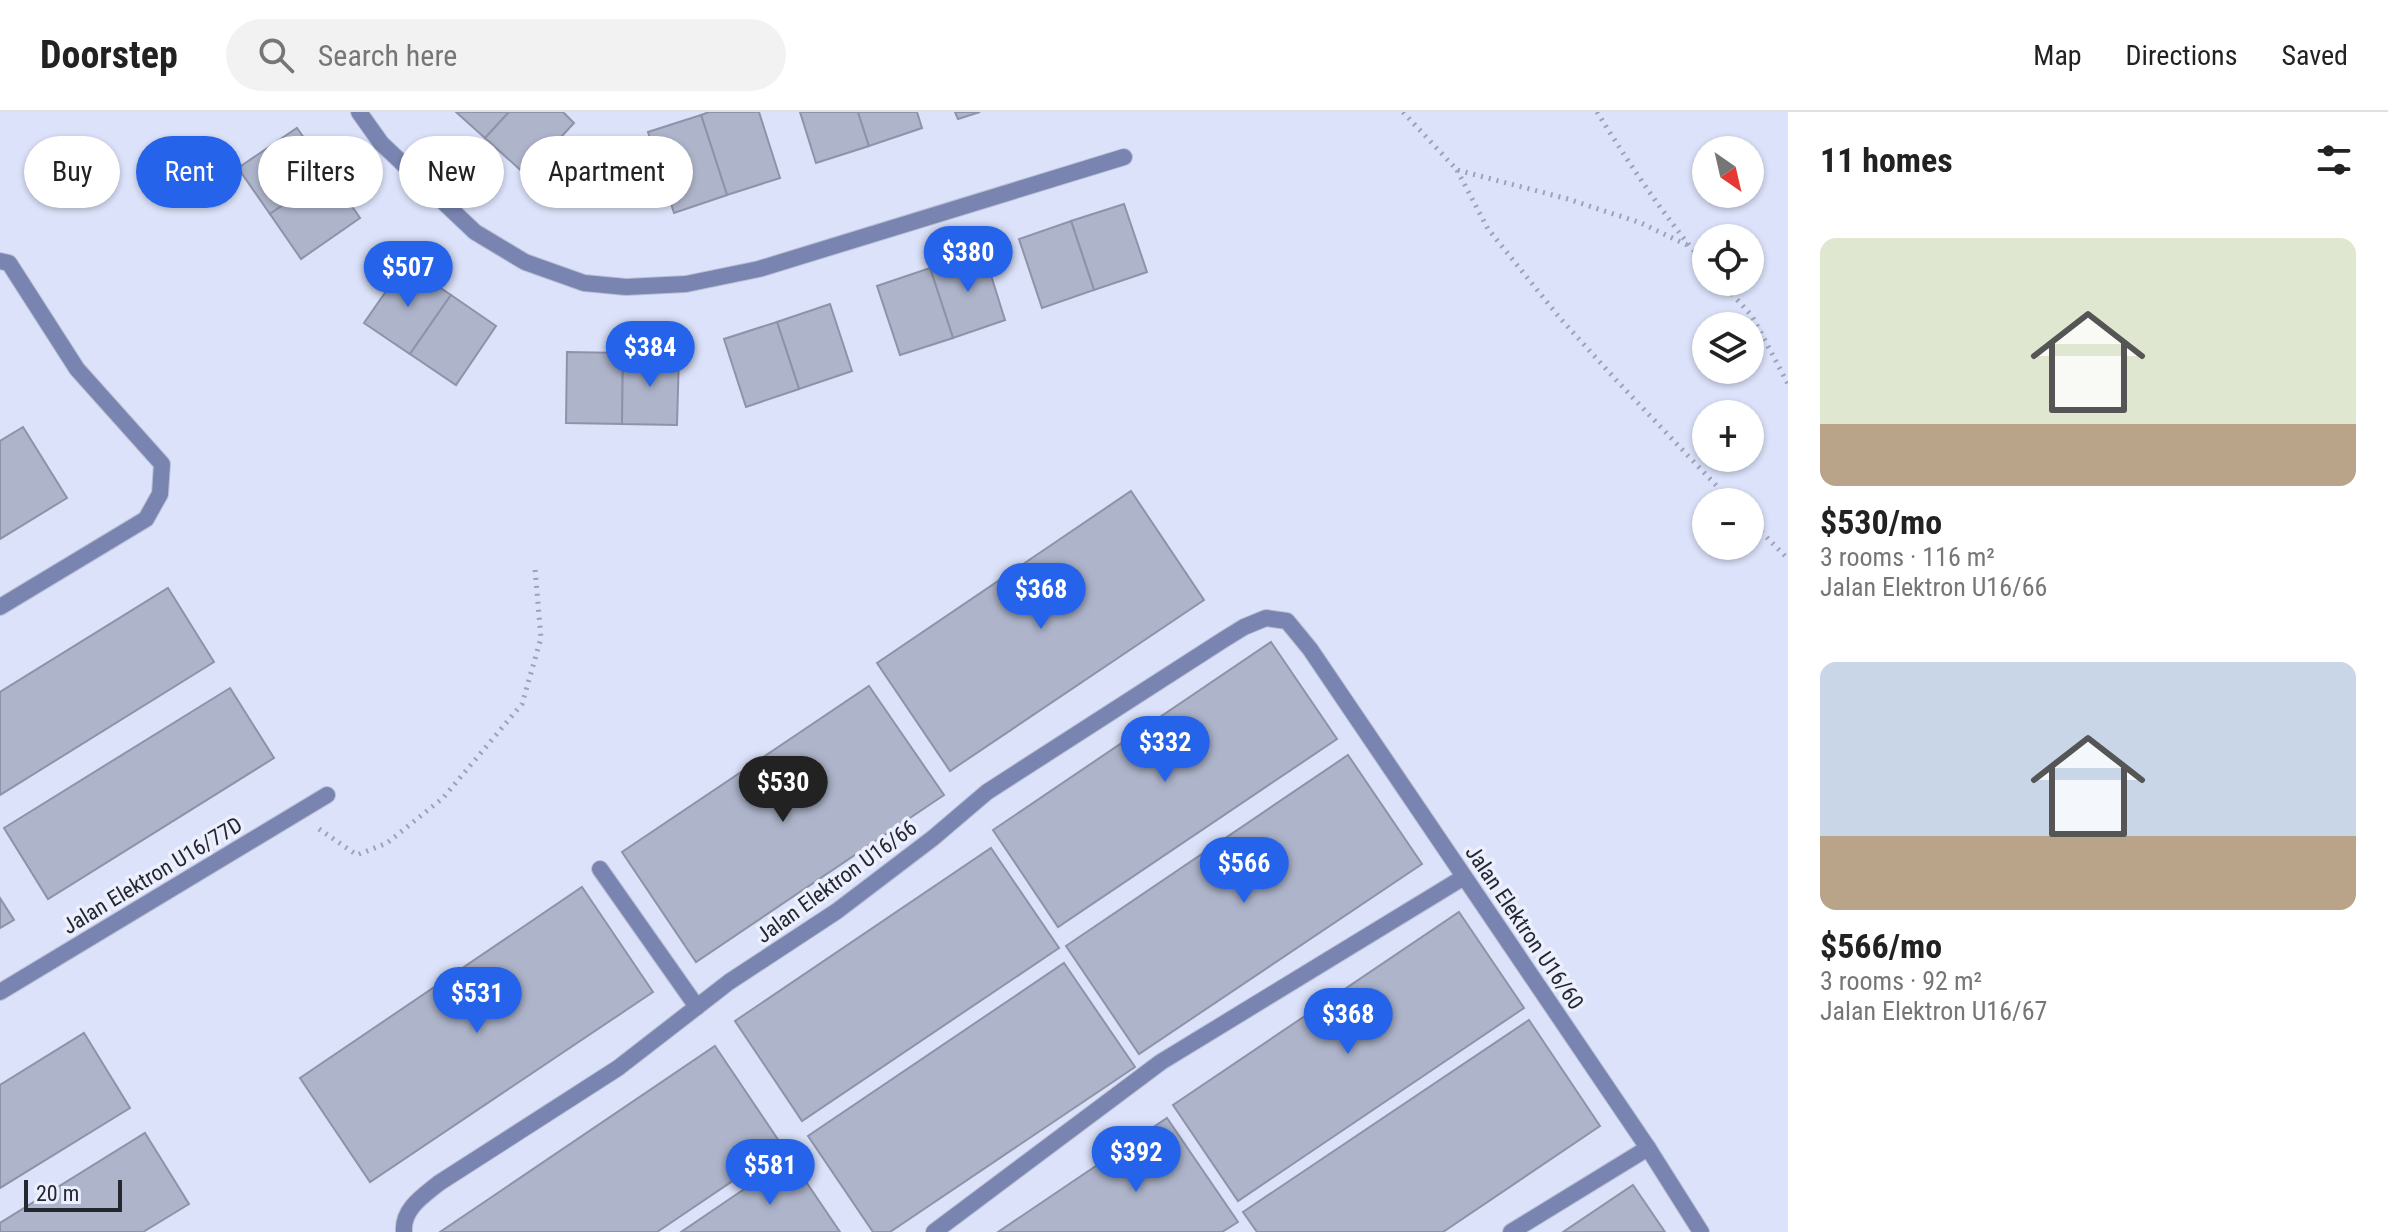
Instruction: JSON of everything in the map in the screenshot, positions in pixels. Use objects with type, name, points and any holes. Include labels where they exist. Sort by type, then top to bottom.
[{"type":"street","points":[[359,112],[381,143],[475,232],[525,262],[584,283],[626,287],[686,284],[759,269],[1124,157]]},
{"type":"street","points":[[0,261],[9,263],[77,369],[162,464],[160,494],[146,519],[0,607]]},
{"type":"street","name":"Jalan Elektron U16/66","points":[[404,1232],[403,1222],[415,1202],[439,1183],[618,1068],[729,982],[837,911],[933,838],[987,792],[1244,627],[1266,618],[1287,621],[1310,649]]},
{"type":"street","name":"Jalan Elektron U16/60","points":[[1310,649],[1648,1148],[1701,1232]]},
{"type":"street","name":"Jalan Elektron U16/77D","points":[[0,992],[327,795]]},
{"type":"street","points":[[600,869],[697,1007]]},
{"type":"street","points":[[934,1232],[1161,1062],[1464,877]]},
{"type":"street","points":[[1511,1232],[1648,1148]]},
{"type":"path","points":[[1403,112],[1457,170],[1488,229],[1550,306],[1719,488]]},
{"type":"path","points":[[1597,112],[1629,164],[1692,249]]},
{"type":"path","points":[[1457,170],[1568,199],[1641,223],[1689,246]]},
{"type":"path","points":[[1734,296],[1752,316],[1788,384]]},
{"type":"path","points":[[1764,534],[1788,559]]},
{"type":"path","points":[[297,813],[357,855],[387,843],[443,798],[522,704],[541,638],[535,569]]},
{"type":"building","points":[[456,112],[509,112],[487,136],[483,136]]},
{"type":"building","points":[[509,112],[563,112],[574,123],[562,136],[520,136],[520,170],[504,155],[504,136],[487,136]]},
{"type":"building","points":[[709,112],[759,112],[780,178],[727,195],[701,115]]},
{"type":"building","points":[[800,112],[858,112],[869,146],[816,163]]},
{"type":"building","points":[[858,112],[917,112],[922,128],[869,146]]},
{"type":"building","points":[[955,112],[980,112],[958,119]]},
{"type":"building","points":[[701,115],[727,195],[693,207],[693,136],[649,136],[648,132]]},
{"type":"building","points":[[297,128],[303,136],[285,136]]},
{"type":"building","points":[[258,154],[258,197],[242,174],[242,165]]},
{"type":"building","points":[[1124,204],[1147,272],[1094,290],[1071,221]]},
{"type":"building","points":[[279,208],[353,208],[360,218],[301,259],[270,214]]},
{"type":"building","points":[[672,208],[689,208],[674,213]]},
{"type":"building","points":[[1071,221],[1094,290],[1042,308],[1019,239]]},
{"type":"building","points":[[983,250],[1005,320],[953,338],[930,268]]},
{"type":"building","points":[[405,264],[451,295],[410,354],[364,323]]},
{"type":"building","points":[[930,268],[953,338],[900,355],[877,286]]},
{"type":"building","points":[[451,295],[496,326],[456,385],[410,354]]},
{"type":"building","points":[[830,304],[852,371],[799,389],[777,322]]},
{"type":"building","points":[[777,322],[799,389],[746,407],[724,339]]},
{"type":"building","points":[[567,352],[623,353],[622,424],[566,423]]},
{"type":"building","points":[[623,353],[679,354],[677,425],[622,424]]},
{"type":"building","points":[[23,427],[67,498],[0,539],[0,441]]},
{"type":"building","points":[[1131,491],[1204,600],[950,771],[877,663]]},
{"type":"building","points":[[168,588],[214,662],[0,795],[0,692]]},
{"type":"building","points":[[1271,642],[1337,739],[1058,927],[993,830]]},
{"type":"building","points":[[869,686],[944,795],[696,962],[622,852]]},
{"type":"building","points":[[230,688],[274,758],[48,899],[4,828]]},
{"type":"building","points":[[1348,755],[1422,864],[1139,1054],[1066,946]]},
{"type":"building","points":[[991,848],[1059,948],[802,1121],[735,1021]]},
{"type":"building","points":[[582,887],[653,992],[370,1182],[300,1078]]},
{"type":"building","points":[[0,898],[14,920],[0,928]]},
{"type":"building","points":[[1459,912],[1524,1008],[1238,1201],[1173,1105]]},
{"type":"building","points":[[1064,963],[1135,1067],[890,1232],[873,1232],[808,1136]]},
{"type":"building","points":[[1529,1020],[1600,1126],[1443,1232],[1257,1232],[1243,1212]]},
{"type":"building","points":[[84,1033],[130,1108],[0,1188],[0,1085]]},
{"type":"building","points":[[715,1046],[783,1147],[657,1232],[440,1232]]},
{"type":"building","points":[[1167,1118],[1238,1222],[1222,1232],[998,1232]]},
{"type":"building","points":[[145,1133],[189,1204],[143,1232],[0,1232],[0,1223]]},
{"type":"building","points":[[790,1158],[840,1232],[681,1232]]},
{"type":"building","points":[[1633,1185],[1665,1232],[1563,1232]]}]
